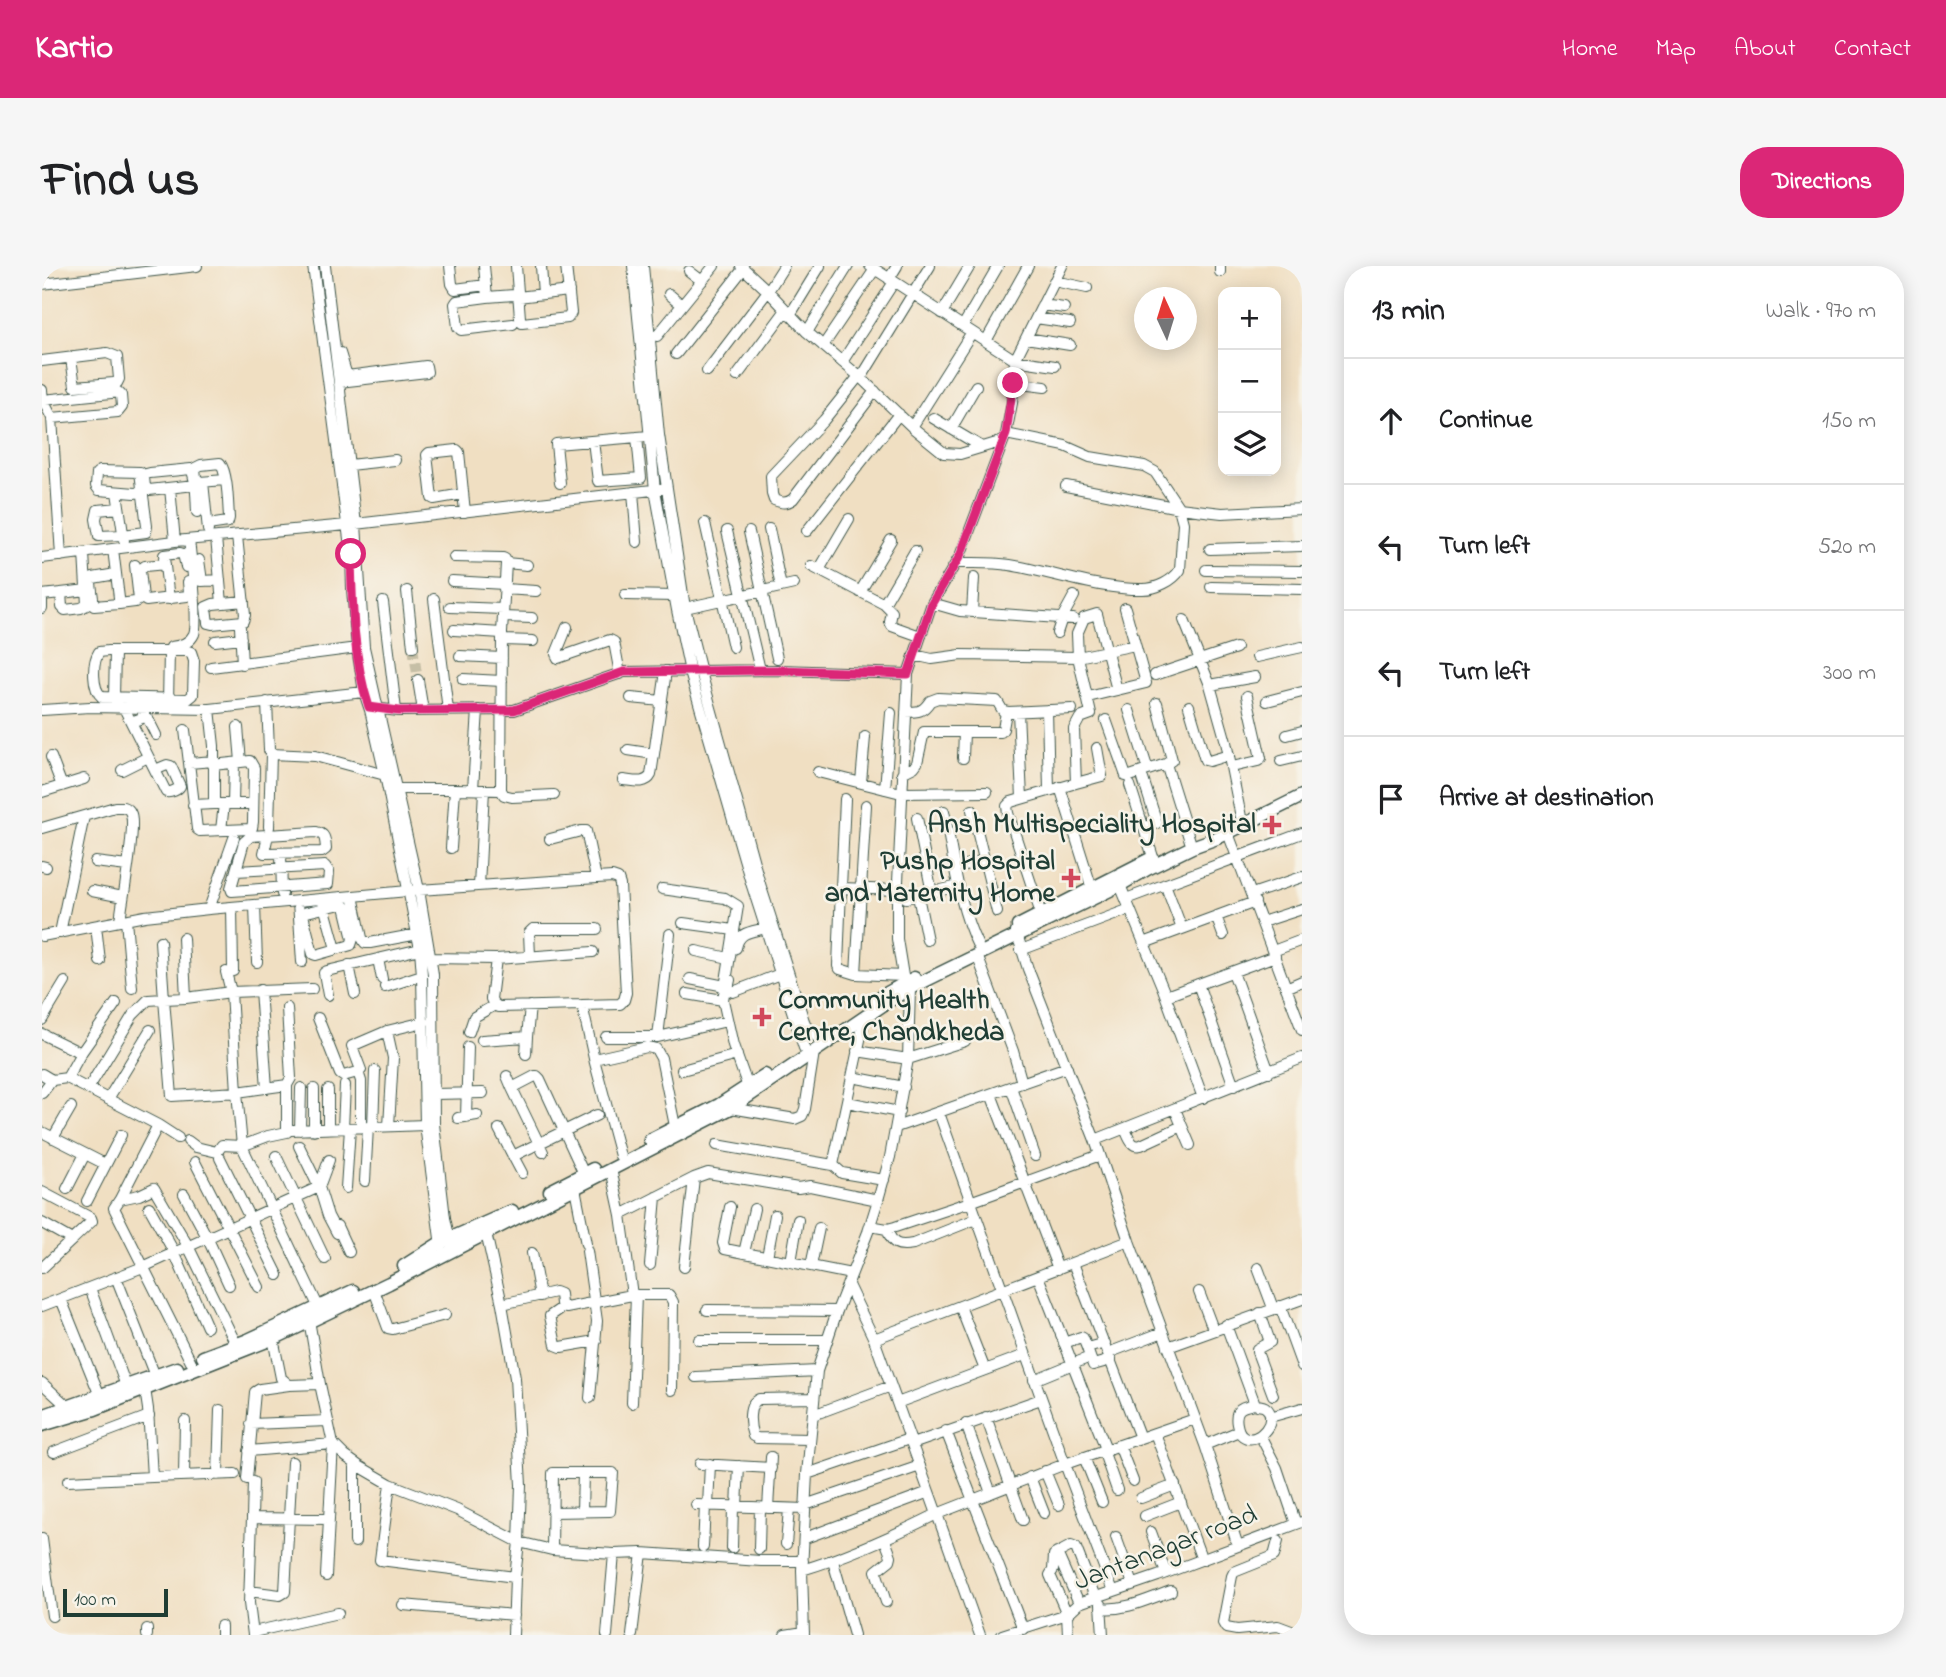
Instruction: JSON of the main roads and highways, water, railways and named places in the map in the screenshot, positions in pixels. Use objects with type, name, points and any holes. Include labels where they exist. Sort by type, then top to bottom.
[{"type":"main road","points":[[42,1416],[155,1376],[374,1290],[446,1246],[486,1233],[732,1108],[809,1050],[819,1039],[885,993],[1120,885],[1227,828],[1241,817],[1301,798]]},
{"type":"main road","points":[[1016,931],[1041,914],[1153,857],[1301,798]]},
{"type":"main road","points":[[42,1425],[95,1409],[273,1338],[312,1313],[719,1105],[864,1017],[906,982]]},
{"type":"tunnel","points":[[413,647],[418,680]]},
{"type":"place","name":"Ansh Multispeciality Hospital","points":[[1272,825]]},
{"type":"place","name":"Pushp Hospital and Maternity Home","points":[[1071,878]]},
{"type":"place","name":"Community Health Centre, Chandkheda","points":[[762,1017]]}]
